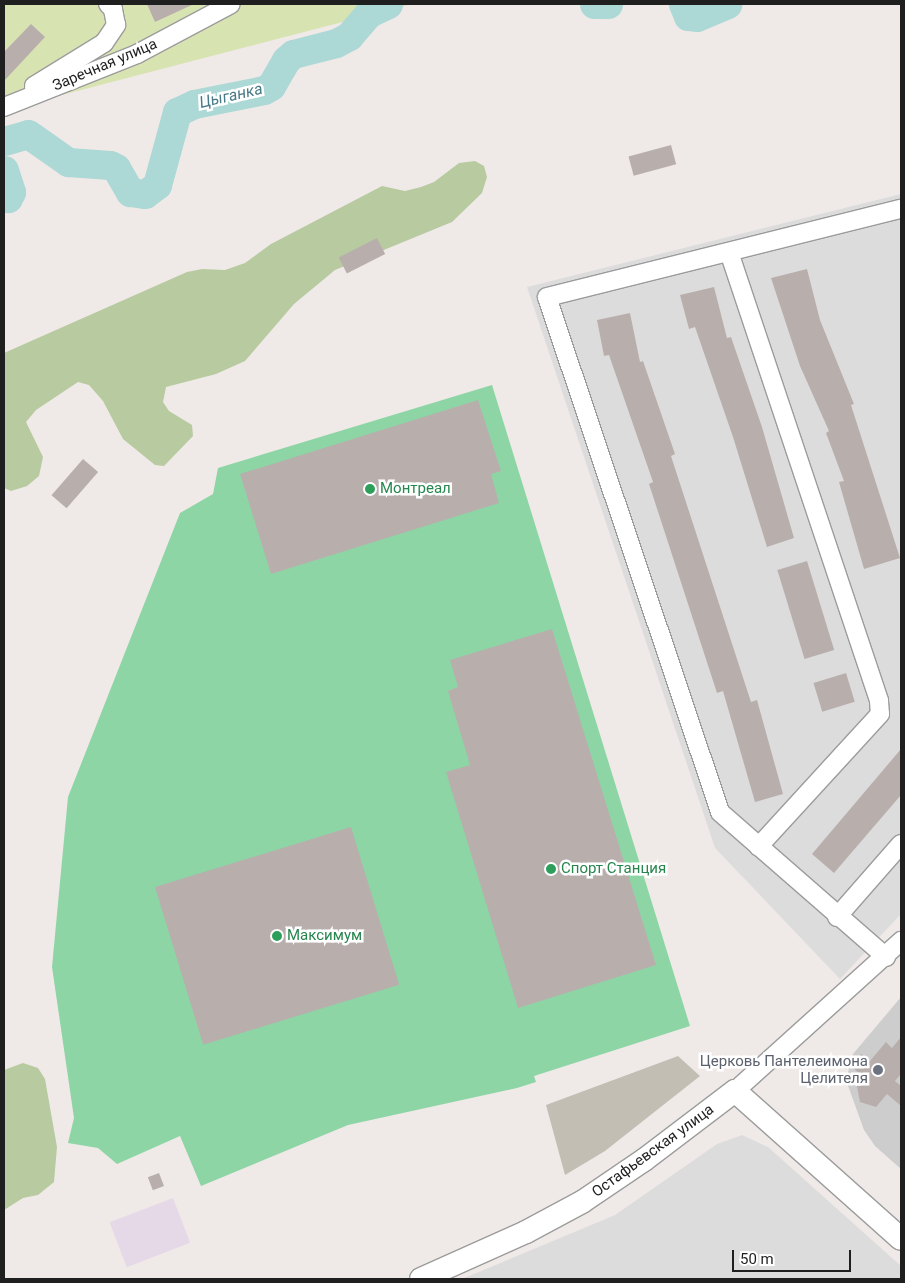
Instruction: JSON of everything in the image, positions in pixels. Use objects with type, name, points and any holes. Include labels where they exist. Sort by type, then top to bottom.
[{"type":"street","points":[[4,106],[104,43],[116,25],[113,9],[108,4]]},
{"type":"street","name":"Заречная улица","points":[[4,106],[137,54],[231,4]]},
{"type":"street","points":[[886,957],[837,917],[720,812],[712,795],[548,297],[901,209]]},
{"type":"street","points":[[729,252],[879,701],[880,714],[758,847]]},
{"type":"street","points":[[837,917],[901,844]]},
{"type":"street","name":"Остафьевская улица","points":[[421,1279],[526,1232],[599,1191],[735,1091],[886,957],[901,941]]},
{"type":"street","points":[[735,1091],[901,1239]]},
{"type":"shaded area","points":[[901,194],[901,914],[840,979],[715,848],[527,287]]},
{"type":"shaded area","points":[[901,997],[901,1169],[875,1146],[864,1130],[846,1080],[853,1054]]},
{"type":"shaded area","points":[[678,1056],[700,1076],[605,1151],[565,1175],[546,1105]]},
{"type":"shaded area","points":[[742,1135],[768,1147],[901,1266],[901,1279],[462,1279],[615,1215],[717,1144]]},
{"type":"shaded area","points":[[173,1198],[190,1243],[127,1267],[110,1222]]},
{"type":"green space","points":[[4,4],[412,4],[4,110]]},
{"type":"green space","points":[[475,161],[484,166],[487,177],[482,193],[452,222],[335,270],[294,304],[245,361],[216,374],[166,387],[163,402],[169,411],[192,425],[193,436],[164,466],[155,465],[123,439],[103,401],[89,385],[78,382],[36,410],[26,422],[43,457],[39,476],[27,486],[11,491],[4,488],[4,353],[187,272],[202,269],[225,270],[245,263],[271,244],[382,186],[405,191],[421,187],[434,182],[459,163]]},
{"type":"green space","points":[[492,385],[690,1026],[534,1076],[536,1082],[517,1088],[348,1125],[201,1186],[180,1136],[117,1164],[98,1148],[68,1143],[74,1118],[52,967],[68,797],[180,513],[213,494],[218,468]]},
{"type":"green space","points":[[23,1063],[38,1068],[45,1079],[57,1147],[54,1182],[38,1195],[23,1198],[4,1210],[4,1070]]},
{"type":"building","points":[[147,4],[194,4],[155,22]]},
{"type":"building","points":[[31,24],[45,37],[4,81],[4,52]]},
{"type":"building","points":[[671,145],[676,164],[634,176],[628,156]]},
{"type":"building","points":[[377,238],[385,254],[347,274],[339,258]]},
{"type":"building","points":[[807,269],[820,320],[854,404],[851,405],[900,558],[864,569],[839,482],[844,481],[826,433],[829,431],[800,366],[771,278]]},
{"type":"building","points":[[714,287],[727,338],[731,337],[762,427],[794,538],[767,547],[733,437],[695,327],[689,329],[680,295]]},
{"type":"building","points":[[630,313],[640,362],[643,361],[675,454],[671,456],[751,702],[757,700],[783,794],[755,802],[723,691],[717,693],[649,484],[653,482],[609,355],[604,356],[597,320]]},
{"type":"building","name":"Монтреал","points":[[478,400],[501,471],[491,474],[499,503],[271,574],[240,474]]},
{"type":"building","points":[[83,459],[98,472],[67,508],[52,495]]},
{"type":"building","points":[[807,561],[834,650],[805,659],[777,570]]},
{"type":"building","name":"Спорт Станция","points":[[552,629],[656,965],[518,1008],[446,772],[470,765],[448,691],[458,687],[450,660]]},
{"type":"building","points":[[846,673],[855,702],[822,712],[813,683]]},
{"type":"building","points":[[901,749],[901,795],[834,873],[812,854]]},
{"type":"building","name":"Максимум","points":[[351,827],[399,985],[203,1045],[155,887]]},
{"type":"building","name":"Церковь Пантелеимона Целителя","points":[[901,1037],[901,1074],[895,1081],[901,1086],[901,1106],[887,1094],[876,1107],[860,1102],[857,1086],[860,1074],[851,1066],[861,1054],[870,1061],[886,1042],[892,1048]]},
{"type":"building","points":[[159,1173],[164,1186],[153,1190],[148,1177]]},
{"type":"waterway","name":"Цыганка","points":[[4,141],[28,134],[68,162],[110,165],[116,168],[130,192],[145,194],[157,185],[177,112],[194,104],[264,90],[271,86],[286,60],[293,54],[336,43],[349,36],[369,13],[388,4]]},
{"type":"waterway","name":"Цыганка","points":[[594,4],[608,4]]},
{"type":"waterway","name":"Цыганка","points":[[683,4],[688,16],[697,17],[727,4]]},
{"type":"waterway","name":"Цыганка","points":[[4,170],[11,192],[8,198],[4,197]]},
{"type":"place","name":"Монтреал","points":[[370,489]]},
{"type":"place","name":"Спорт Станция","points":[[551,869]]},
{"type":"place","name":"Максимум","points":[[277,936]]},
{"type":"place","name":"Церковь Пантелеимона Целителя","points":[[878,1070]]}]
